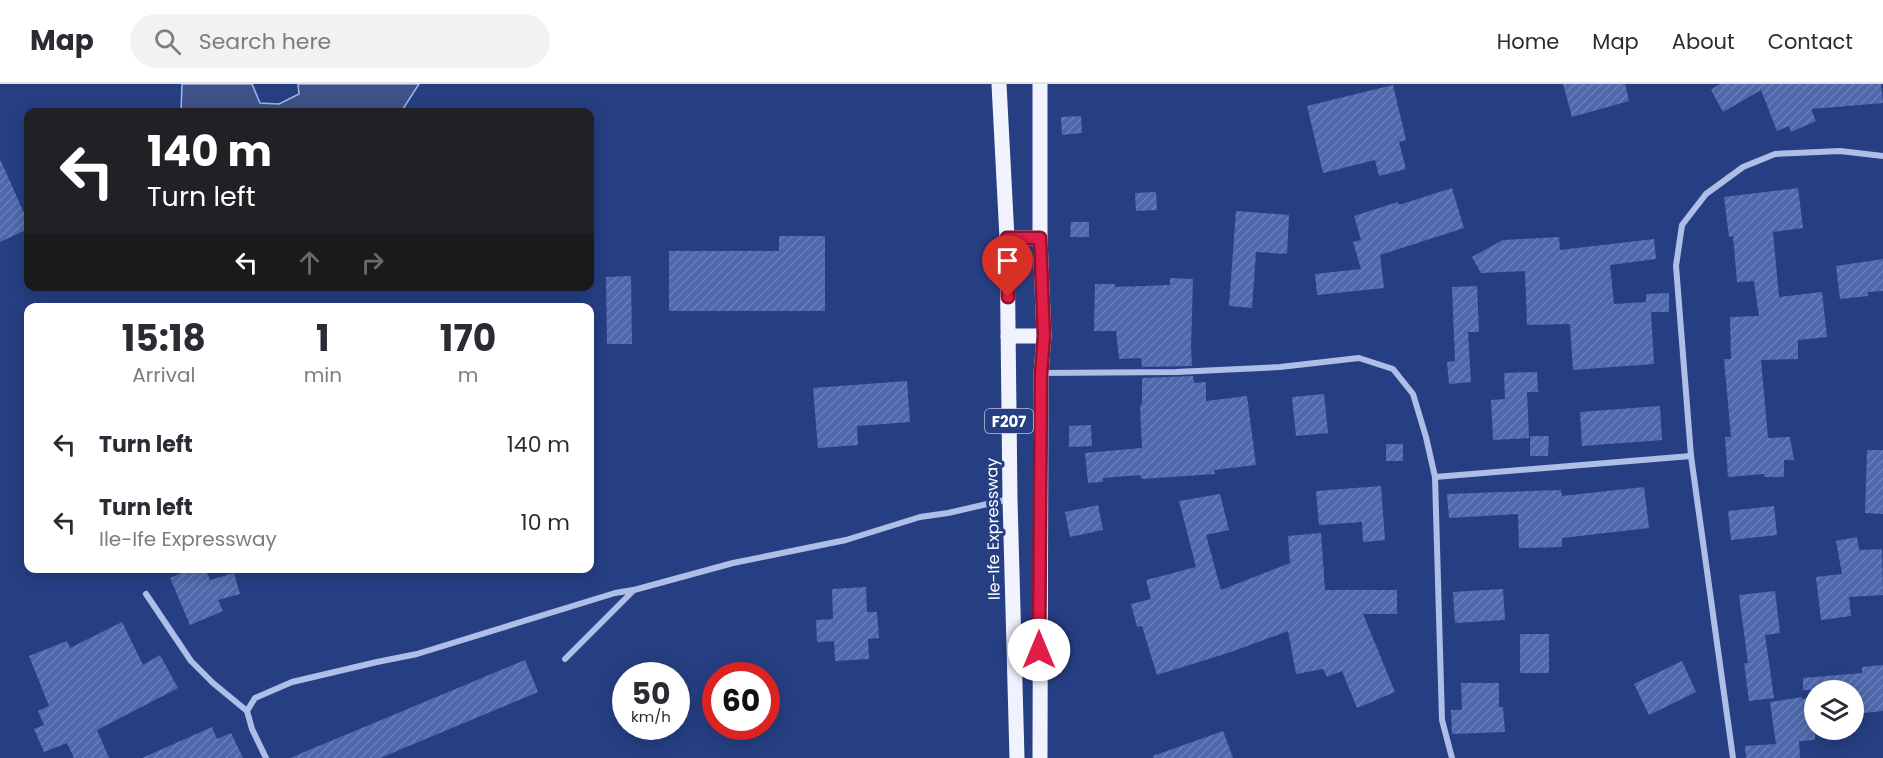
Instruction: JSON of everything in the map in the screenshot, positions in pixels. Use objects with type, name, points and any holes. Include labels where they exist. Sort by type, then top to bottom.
[{"type":"main road","name":"Ile-Ife Expressway","points":[[999,84],[1007,238],[1010,499],[1017,758]]},
{"type":"main road","name":"F207","points":[[1040,84],[1040,238],[1044,336],[1041,374],[1040,758]]},
{"type":"main road","points":[[1007,238],[1040,238]]},
{"type":"main road","points":[[1008,336],[1044,336]]},
{"type":"street","points":[[1733,758],[1691,456],[1676,266],[1683,225],[1706,194],[1743,168],[1775,154],[1840,151],[1883,156]]},
{"type":"street","points":[[1041,374],[1268,368],[1359,358],[1393,369],[1413,394],[1436,477],[1442,720],[1452,758]]},
{"type":"street","points":[[1436,477],[1691,456]]},
{"type":"street","points":[[247,711],[255,698],[292,682],[417,654],[615,592],[634,590],[733,563],[846,540],[920,517],[1010,499]]},
{"type":"street","points":[[565,660],[634,590]]},
{"type":"street","points":[[146,594],[191,661],[247,711],[252,729],[266,758]]},
{"type":"water","points":[[182,84],[252,84],[260,103],[279,104],[299,94],[298,84],[419,84],[404,108],[181,108]]},
{"type":"building","points":[[1563,84],[1625,84],[1629,101],[1572,117]]},
{"type":"building","points":[[1720,84],[1881,84],[1883,103],[1811,109],[1816,121],[1791,132],[1789,126],[1777,131],[1761,90],[1723,112],[1711,90]]},
{"type":"building","points":[[1393,85],[1406,140],[1399,142],[1406,169],[1379,176],[1375,160],[1323,173],[1307,106]]},
{"type":"building","points":[[1081,116],[1082,133],[1062,135],[1061,117]]},
{"type":"building","points":[[0,159],[24,213],[24,231],[0,242]]},
{"type":"building","points":[[1452,188],[1464,228],[1380,255],[1384,288],[1317,295],[1315,274],[1361,269],[1353,242],[1361,240],[1354,216]]},
{"type":"building","points":[[1798,188],[1803,228],[1773,232],[1779,297],[1822,292],[1827,337],[1798,340],[1798,359],[1761,360],[1768,438],[1790,437],[1794,460],[1784,460],[1784,477],[1764,477],[1764,474],[1728,477],[1725,437],[1731,437],[1724,359],[1731,359],[1730,317],[1759,316],[1754,281],[1737,282],[1733,236],[1729,237],[1724,197]]},
{"type":"building","points":[[1156,192],[1157,210],[1136,211],[1135,193]]},
{"type":"building","points":[[1236,211],[1289,215],[1287,254],[1256,252],[1252,308],[1229,306]]},
{"type":"building","points":[[1071,222],[1089,222],[1089,237],[1070,237]]},
{"type":"building","points":[[779,236],[825,236],[825,311],[669,311],[669,251],[779,251]]},
{"type":"building","points":[[1559,237],[1560,250],[1654,239],[1656,259],[1610,265],[1614,304],[1646,302],[1646,294],[1669,293],[1669,312],[1651,312],[1654,364],[1573,370],[1570,324],[1527,325],[1525,271],[1481,273],[1472,257],[1503,240]]},
{"type":"building","points":[[1883,259],[1883,291],[1868,292],[1868,296],[1840,299],[1836,266]]},
{"type":"building","points":[[631,276],[632,344],[607,344],[606,277]]},
{"type":"building","points":[[1170,278],[1193,279],[1192,366],[1142,367],[1141,358],[1119,359],[1116,331],[1094,331],[1095,284],[1115,284],[1115,287],[1170,285]]},
{"type":"building","points":[[1477,286],[1479,332],[1468,332],[1471,382],[1449,384],[1447,362],[1455,361],[1452,287]]},
{"type":"building","points":[[1537,372],[1538,392],[1527,392],[1529,438],[1493,440],[1491,400],[1505,399],[1504,373]]},
{"type":"building","points":[[1193,376],[1194,383],[1206,382],[1206,401],[1247,396],[1256,465],[1214,470],[1215,474],[1142,479],[1140,475],[1103,478],[1103,482],[1088,483],[1085,453],[1142,448],[1140,405],[1142,405],[1142,378]]},
{"type":"building","points":[[907,381],[910,422],[857,426],[858,445],[818,448],[813,388]]},
{"type":"building","points":[[1324,394],[1328,433],[1296,436],[1292,397]]},
{"type":"building","points":[[1660,406],[1662,440],[1582,446],[1580,412]]},
{"type":"building","points":[[1091,425],[1092,446],[1069,447],[1069,426]]},
{"type":"building","points":[[1530,436],[1549,436],[1548,456],[1530,456]]},
{"type":"building","points":[[1386,444],[1403,444],[1403,461],[1386,461]]},
{"type":"building","points":[[1867,450],[1883,450],[1883,514],[1865,513]]},
{"type":"building","points":[[1381,486],[1385,540],[1363,542],[1362,522],[1319,525],[1316,491]]},
{"type":"building","points":[[1644,487],[1649,528],[1562,538],[1562,547],[1519,548],[1518,514],[1449,518],[1447,494],[1561,490],[1562,496]]},
{"type":"building","points":[[1220,494],[1229,530],[1206,535],[1221,590],[1290,563],[1288,536],[1321,533],[1325,590],[1397,590],[1397,614],[1363,614],[1395,692],[1357,708],[1342,671],[1327,677],[1323,669],[1296,674],[1288,631],[1157,675],[1142,626],[1137,627],[1131,604],[1151,599],[1146,580],[1196,567],[1179,501]]},
{"type":"building","points":[[1098,505],[1103,530],[1070,537],[1065,512]]},
{"type":"building","points":[[1774,506],[1777,535],[1731,540],[1728,511]]},
{"type":"building","points":[[1857,537],[1859,550],[1882,549],[1883,595],[1849,597],[1851,616],[1821,620],[1816,577],[1842,574],[1836,541]]},
{"type":"building","points":[[182,573],[207,573],[210,580],[234,573],[240,594],[218,600],[223,611],[190,625],[170,578]]},
{"type":"building","points":[[866,587],[867,612],[877,612],[879,638],[868,639],[869,659],[835,661],[834,641],[817,642],[816,620],[833,619],[832,589]]},
{"type":"building","points":[[1503,589],[1505,620],[1455,623],[1453,592]]},
{"type":"building","points":[[1775,591],[1780,633],[1765,635],[1774,698],[1749,701],[1744,663],[1748,663],[1739,595]]},
{"type":"building","points":[[122,622],[143,665],[160,655],[178,688],[97,730],[109,758],[74,758],[67,743],[44,752],[34,729],[44,725],[38,711],[49,706],[29,656],[67,641],[70,648]]},
{"type":"building","points":[[1520,634],[1549,634],[1549,673],[1520,673]]},
{"type":"building","points":[[525,660],[538,692],[380,758],[290,758]]},
{"type":"building","points":[[1682,661],[1696,692],[1649,715],[1634,684]]},
{"type":"building","points":[[1883,665],[1883,711],[1864,713],[1864,680],[1804,680],[1803,690],[1803,678],[1862,673],[1862,667]]},
{"type":"building","points":[[1461,683],[1499,683],[1499,707],[1503,707],[1505,732],[1452,734],[1451,710],[1462,710]]},
{"type":"building","points":[[1802,697],[1804,699],[1804,740],[1815,740],[1799,741],[1800,758],[1746,758],[1745,746],[1776,744],[1770,702]]},
{"type":"building","points":[[212,727],[217,739],[231,733],[243,758],[142,758]]},
{"type":"building","points":[[1223,731],[1233,758],[1154,758],[1153,756]]},
{"type":"route","points":[[1008,297],[1007,238],[1040,238],[1044,336],[1041,374],[1039,650]]}]
